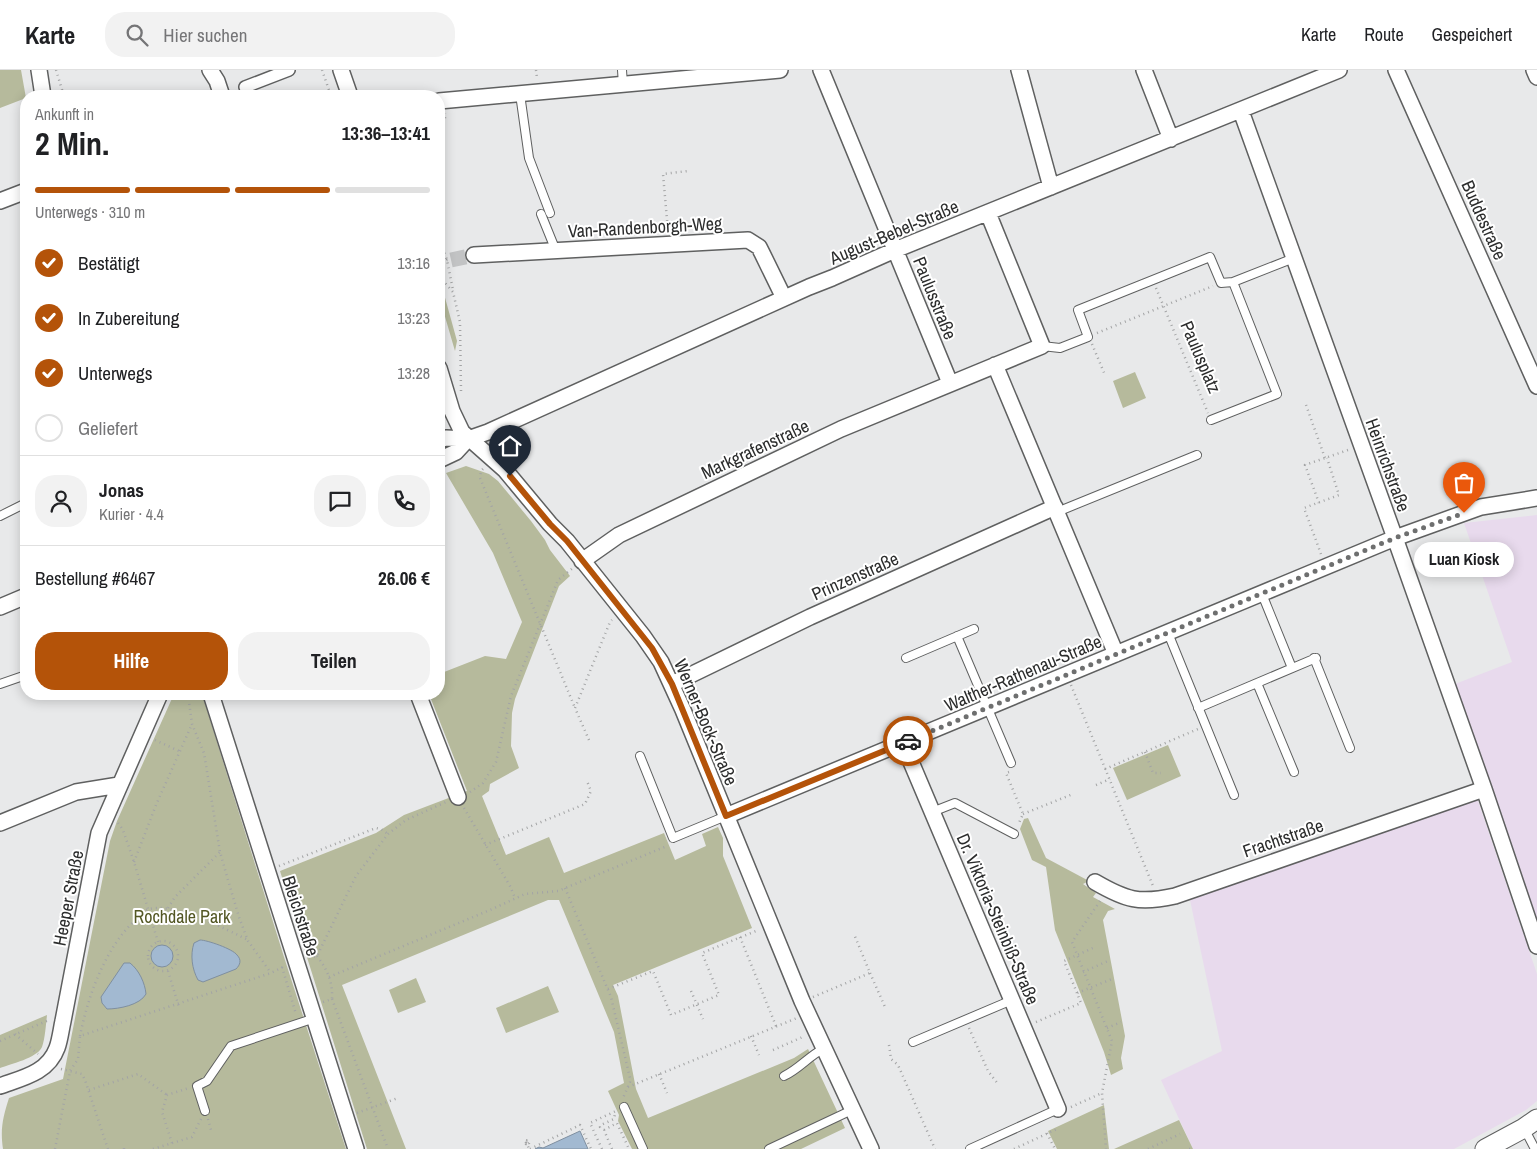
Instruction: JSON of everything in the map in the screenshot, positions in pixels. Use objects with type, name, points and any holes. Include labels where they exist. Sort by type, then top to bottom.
[{"type":"street","points":[[39,70],[43,90]]},
{"type":"street","points":[[210,70],[220,90]]},
{"type":"street","points":[[246,90],[245,87],[289,70]]},
{"type":"street","points":[[341,70],[348,90]]},
{"type":"street","points":[[445,100],[520,94],[622,77],[780,70]]},
{"type":"street","name":"Paulusstraße","points":[[821,70],[950,383]]},
{"type":"street","points":[[1019,70],[1051,187]]},
{"type":"street","points":[[1144,70],[1171,139]]},
{"type":"street","name":"August-Bebel-Straße","points":[[445,438],[468,439],[496,428],[895,250],[1241,111],[1311,75],[1339,70]]},
{"type":"street","name":"Buddestraße","points":[[1396,70],[1534,367],[1537,386]]},
{"type":"street","points":[[1534,70],[1537,77]]},
{"type":"street","name":"Heinrichstraße","points":[[1241,111],[1484,789],[1537,946]]},
{"type":"street","points":[[0,201],[20,193]]},
{"type":"street","points":[[950,383],[1042,346],[988,213]]},
{"type":"street","name":"Van-Randenborgh-Weg","points":[[474,255],[741,240],[753,242],[762,253],[784,298]]},
{"type":"street","points":[[995,365],[1116,654]]},
{"type":"street","name":"Markgrafenstraße","points":[[582,561],[619,535],[841,429],[950,383]]},
{"type":"street","name":"Werner-Bock-Straße","points":[[445,388],[454,419],[462,432],[510,476],[652,648],[672,684],[815,1032],[871,1149]]},
{"type":"street","name":"August-Bebel-Straße","points":[[445,457],[456,452],[468,439]]},
{"type":"street","name":"Walther-Rathenau-Straße","points":[[726,816],[1395,538],[1481,507],[1537,498]]},
{"type":"street","name":"Prinzenstraße","points":[[672,684],[810,617],[1056,509]]},
{"type":"street","points":[[0,607],[20,599]]},
{"type":"street","name":"Heeper Straße","points":[[0,1086],[38,1072],[52,1058],[56,1050],[100,832],[157,700]]},
{"type":"street","name":"Bleichstraße","points":[[213,700],[356,1149]]},
{"type":"street","points":[[420,700],[458,797]]},
{"type":"street","name":"Dr. Viktoria-Steinbiß-Straße","points":[[903,743],[1058,1109]]},
{"type":"street","points":[[0,823],[76,792],[119,785]]},
{"type":"street","name":"Frachtstraße","points":[[1101,886],[1129,899],[1159,899],[1175,896],[1484,789]]},
{"type":"street","points":[[1485,1149],[1530,1124]]},
{"type":"lane","points":[[520,94],[528,158],[550,213]]},
{"type":"lane","points":[[541,214],[556,251]]},
{"type":"lane","points":[[1042,346],[1060,348],[1088,337],[1078,310],[1210,257],[1221,283],[1233,282],[1294,258]]},
{"type":"lane","points":[[1211,420],[1277,394],[1233,282]]},
{"type":"lane","points":[[1056,509],[1197,454]]},
{"type":"lane","points":[[0,516],[20,506]]},
{"type":"lane","points":[[1262,594],[1292,668]]},
{"type":"lane","points":[[906,658],[974,628]]},
{"type":"lane","points":[[1168,633],[1234,795]]},
{"type":"lane","points":[[956,636],[1011,764]]},
{"type":"lane","points":[[1198,708],[1315,658],[1350,748]]},
{"type":"lane","points":[[0,684],[20,677]]},
{"type":"lane","points":[[1257,683],[1294,772]]},
{"type":"lane","points":[[640,756],[673,838],[726,816]]},
{"type":"lane","points":[[932,812],[955,803],[1014,834]]},
{"type":"lane","points":[[913,1042],[1012,1000]]},
{"type":"lane","points":[[205,1111],[197,1086],[208,1081],[231,1046],[299,1024],[313,1012]]},
{"type":"lane","points":[[784,1076],[794,1071],[816,1052],[823,1049]]},
{"type":"lane","points":[[970,1149],[1058,1109]]},
{"type":"lane","points":[[619,1110],[643,1149]]},
{"type":"lane","points":[[769,1149],[852,1110]]},
{"type":"lane","points":[[1530,1124],[1535,1149]]},
{"type":"path","points":[[56,70],[62,90]]},
{"type":"path","points":[[322,70],[329,90]]},
{"type":"path","points":[[666,244],[668,237],[663,174],[688,171]]},
{"type":"path","points":[[445,252],[449,260],[453,292],[460,322],[461,398]]},
{"type":"path","points":[[445,263],[449,260]]},
{"type":"path","name":"Paulusplatz","points":[[1152,280],[1211,420]]},
{"type":"path","points":[[445,283],[453,292]]},
{"type":"path","name":"Paulusplatz","points":[[1088,337],[1221,283]]},
{"type":"path","points":[[1088,337],[1105,375]]},
{"type":"path","points":[[1306,405],[1339,495],[1304,508],[1326,567]]},
{"type":"path","points":[[1318,503],[1305,465],[1361,445]]},
{"type":"path","points":[[495,461],[481,471],[480,478],[589,740]]},
{"type":"path","points":[[388,1149],[332,999],[329,977],[324,965],[317,956],[356,876],[388,834],[416,815],[458,797],[483,783],[496,762],[511,696],[558,580],[582,561]]},
{"type":"path","points":[[575,708],[610,622],[623,611]]},
{"type":"path","points":[[1067,675],[1159,899]]},
{"type":"path","points":[[189,700],[192,724],[204,753],[220,852],[239,917],[248,940],[271,973]]},
{"type":"path","points":[[134,862],[156,805],[192,724]]},
{"type":"path","points":[[1105,769],[1206,726]]},
{"type":"path","points":[[142,734],[179,751]]},
{"type":"path","points":[[1145,752],[1152,773],[1161,773]]},
{"type":"path","points":[[1096,785],[1110,779]]},
{"type":"path","points":[[485,845],[585,804],[591,791],[587,781]]},
{"type":"path","points":[[1023,814],[1073,794]]},
{"type":"path","points":[[458,797],[510,886],[515,898]]},
{"type":"path","points":[[106,817],[120,825],[134,862],[158,942]]},
{"type":"path","points":[[267,870],[376,828],[388,834]]},
{"type":"path","points":[[329,977],[525,894],[548,893],[565,888],[669,845],[673,838]]},
{"type":"path","points":[[168,908],[176,897],[220,852]]},
{"type":"path","points":[[1101,886],[1072,942],[1112,1041],[1102,1093],[1106,1149]]},
{"type":"path","points":[[565,888],[608,989],[630,1078],[623,1096],[623,1102],[614,1119],[600,1127],[604,1130],[612,1149]]},
{"type":"path","points":[[55,1149],[70,1071],[78,1059],[84,1014],[106,959],[124,932],[148,909],[168,908],[222,927],[248,940]]},
{"type":"path","points":[[608,989],[653,971],[671,1015],[719,995],[702,953],[756,930]]},
{"type":"path","points":[[854,934],[885,1007]]},
{"type":"path","points":[[740,937],[776,1026]]},
{"type":"path","points":[[163,941],[172,944],[178,951],[177,961],[172,969],[168,971],[157,970],[149,964],[150,948],[158,942],[163,941]]},
{"type":"path","points":[[1023,1028],[1081,1003],[1064,961],[1095,947]]},
{"type":"path","points":[[1083,972],[1108,961]]},
{"type":"path","points":[[80,1036],[179,1006],[297,962]]},
{"type":"path","points":[[282,967],[299,1024]]},
{"type":"path","points":[[168,971],[179,1006]]},
{"type":"path","points":[[628,1087],[776,1026],[805,1007],[870,973]]},
{"type":"path","points":[[1077,993],[1112,979]]},
{"type":"path","points":[[691,991],[703,1019]]},
{"type":"path","points":[[313,1012],[332,999]]},
{"type":"path","points":[[0,1041],[49,1020],[63,1022]]},
{"type":"path","points":[[965,1020],[988,1071],[998,1084]]},
{"type":"path","points":[[1107,1028],[1120,1022]]},
{"type":"path","points":[[773,1050],[815,1032]]},
{"type":"path","points":[[15,1034],[40,1055]]},
{"type":"path","points":[[752,1036],[759,1055]]},
{"type":"path","points":[[888,1046],[891,1059],[898,1065],[935,1149]]},
{"type":"path","points":[[66,1070],[82,1074],[108,1149]]},
{"type":"path","points":[[89,1090],[138,1074],[167,1095]]},
{"type":"path","points":[[659,1074],[667,1093]]},
{"type":"path","points":[[167,1095],[183,1090]]},
{"type":"path","points":[[1058,1109],[1070,1107],[1102,1093]]},
{"type":"path","points":[[167,1095],[162,1112],[172,1143]]},
{"type":"path","points":[[346,1117],[398,1098]]},
{"type":"path","points":[[602,1149],[590,1123],[619,1110]]},
{"type":"path","points":[[155,1149],[192,1137],[205,1111]]},
{"type":"path","points":[[604,1130],[617,1123],[629,1149]]},
{"type":"path","points":[[526,1142],[526,1143],[525,1141],[527,1140],[528,1142],[528,1143],[526,1144],[525,1142],[525,1140],[528,1140],[529,1141],[529,1143],[527,1144],[529,1149],[580,1125],[591,1149]]},
{"type":"path","points":[[1014,1149],[1057,1128]]},
{"type":"path","points":[[1047,1133],[1055,1149]]},
{"type":"path","points":[[1148,1149],[1180,1134]]},
{"type":"shaded area","points":[[1537,515],[1537,925],[1455,684],[1512,662],[1464,523]]},
{"type":"shaded area","points":[[1477,798],[1537,974],[1537,1101],[1526,1110],[1454,1149],[1193,1149],[1161,1080],[1222,1051],[1190,900]]},
{"type":"green space","points":[[0,70],[21,70],[25,90],[20,90],[20,100],[0,108]]},
{"type":"green space","points":[[445,298],[457,341],[455,351],[445,317]]},
{"type":"green space","points":[[1135,372],[1146,398],[1123,408],[1113,381]]},
{"type":"green space","points":[[466,466],[489,474],[498,481],[531,521],[570,576],[559,586],[515,699],[512,713],[511,746],[519,768],[490,784],[489,791],[482,796],[506,855],[549,837],[564,873],[664,833],[675,860],[706,846],[702,834],[718,827],[723,838],[723,856],[752,928],[613,985],[618,996],[636,1089],[648,1118],[794,1058],[808,1049],[845,1128],[801,1149],[632,1149],[618,1121],[619,1115],[608,1091],[624,1083],[614,1032],[559,900],[548,900],[342,985],[406,1149],[367,1149],[280,871],[376,833],[404,815],[467,791],[431,700],[445,700],[445,672],[485,656],[506,659],[522,622],[493,553],[446,473]]},
{"type":"green space","name":"Rochdale Park","points":[[171,700],[204,700],[346,1149],[3,1149],[3,1123],[9,1098],[63,1079],[110,841],[117,821]]},
{"type":"green space","points":[[1168,745],[1181,776],[1127,800],[1113,768]]},
{"type":"green space","points":[[1028,818],[1046,858],[1089,881],[1083,884],[1096,893],[1093,897],[1115,909],[1108,911],[1103,920],[1125,1036],[1121,1058],[1123,1069],[1111,1075],[1104,1052],[1055,930],[1046,867],[1032,860],[1020,829],[1024,819]]},
{"type":"green space","points":[[416,978],[426,1002],[398,1013],[389,990]]},
{"type":"green space","points":[[548,986],[559,1012],[506,1033],[496,1008]]},
{"type":"green space","points":[[47,1015],[44,1040],[39,1051],[23,1060],[0,1068],[0,1035]]},
{"type":"green space","points":[[1104,1105],[1109,1149],[1057,1149],[1048,1131]]},
{"type":"green space","points":[[1179,1120],[1193,1149],[1114,1149]]},
{"type":"water","points":[[200,940],[231,950],[240,959],[239,966],[236,969],[203,982],[198,980],[193,967],[192,952],[194,943]]},
{"type":"water","points":[[162,945],[172,952],[173,956],[166,966],[162,967],[152,960],[151,956],[158,946]]},
{"type":"water","points":[[124,963],[130,963],[139,973],[146,994],[134,1004],[107,1009],[102,1003],[101,997]]},
{"type":"water","points":[[580,1131],[588,1149],[535,1149],[543,1148]]},
{"type":"tunnel","points":[[451,260],[474,255]]},
{"type":"way so far","points":[[908,741],[1395,538],[1464,513]]},
{"type":"place","name":"Luan Kiosk","points":[[1464,513]]},
{"type":"route","points":[[510,476],[550,524],[567,541],[643,636],[661,662],[683,710],[726,816],[908,741]]}]
